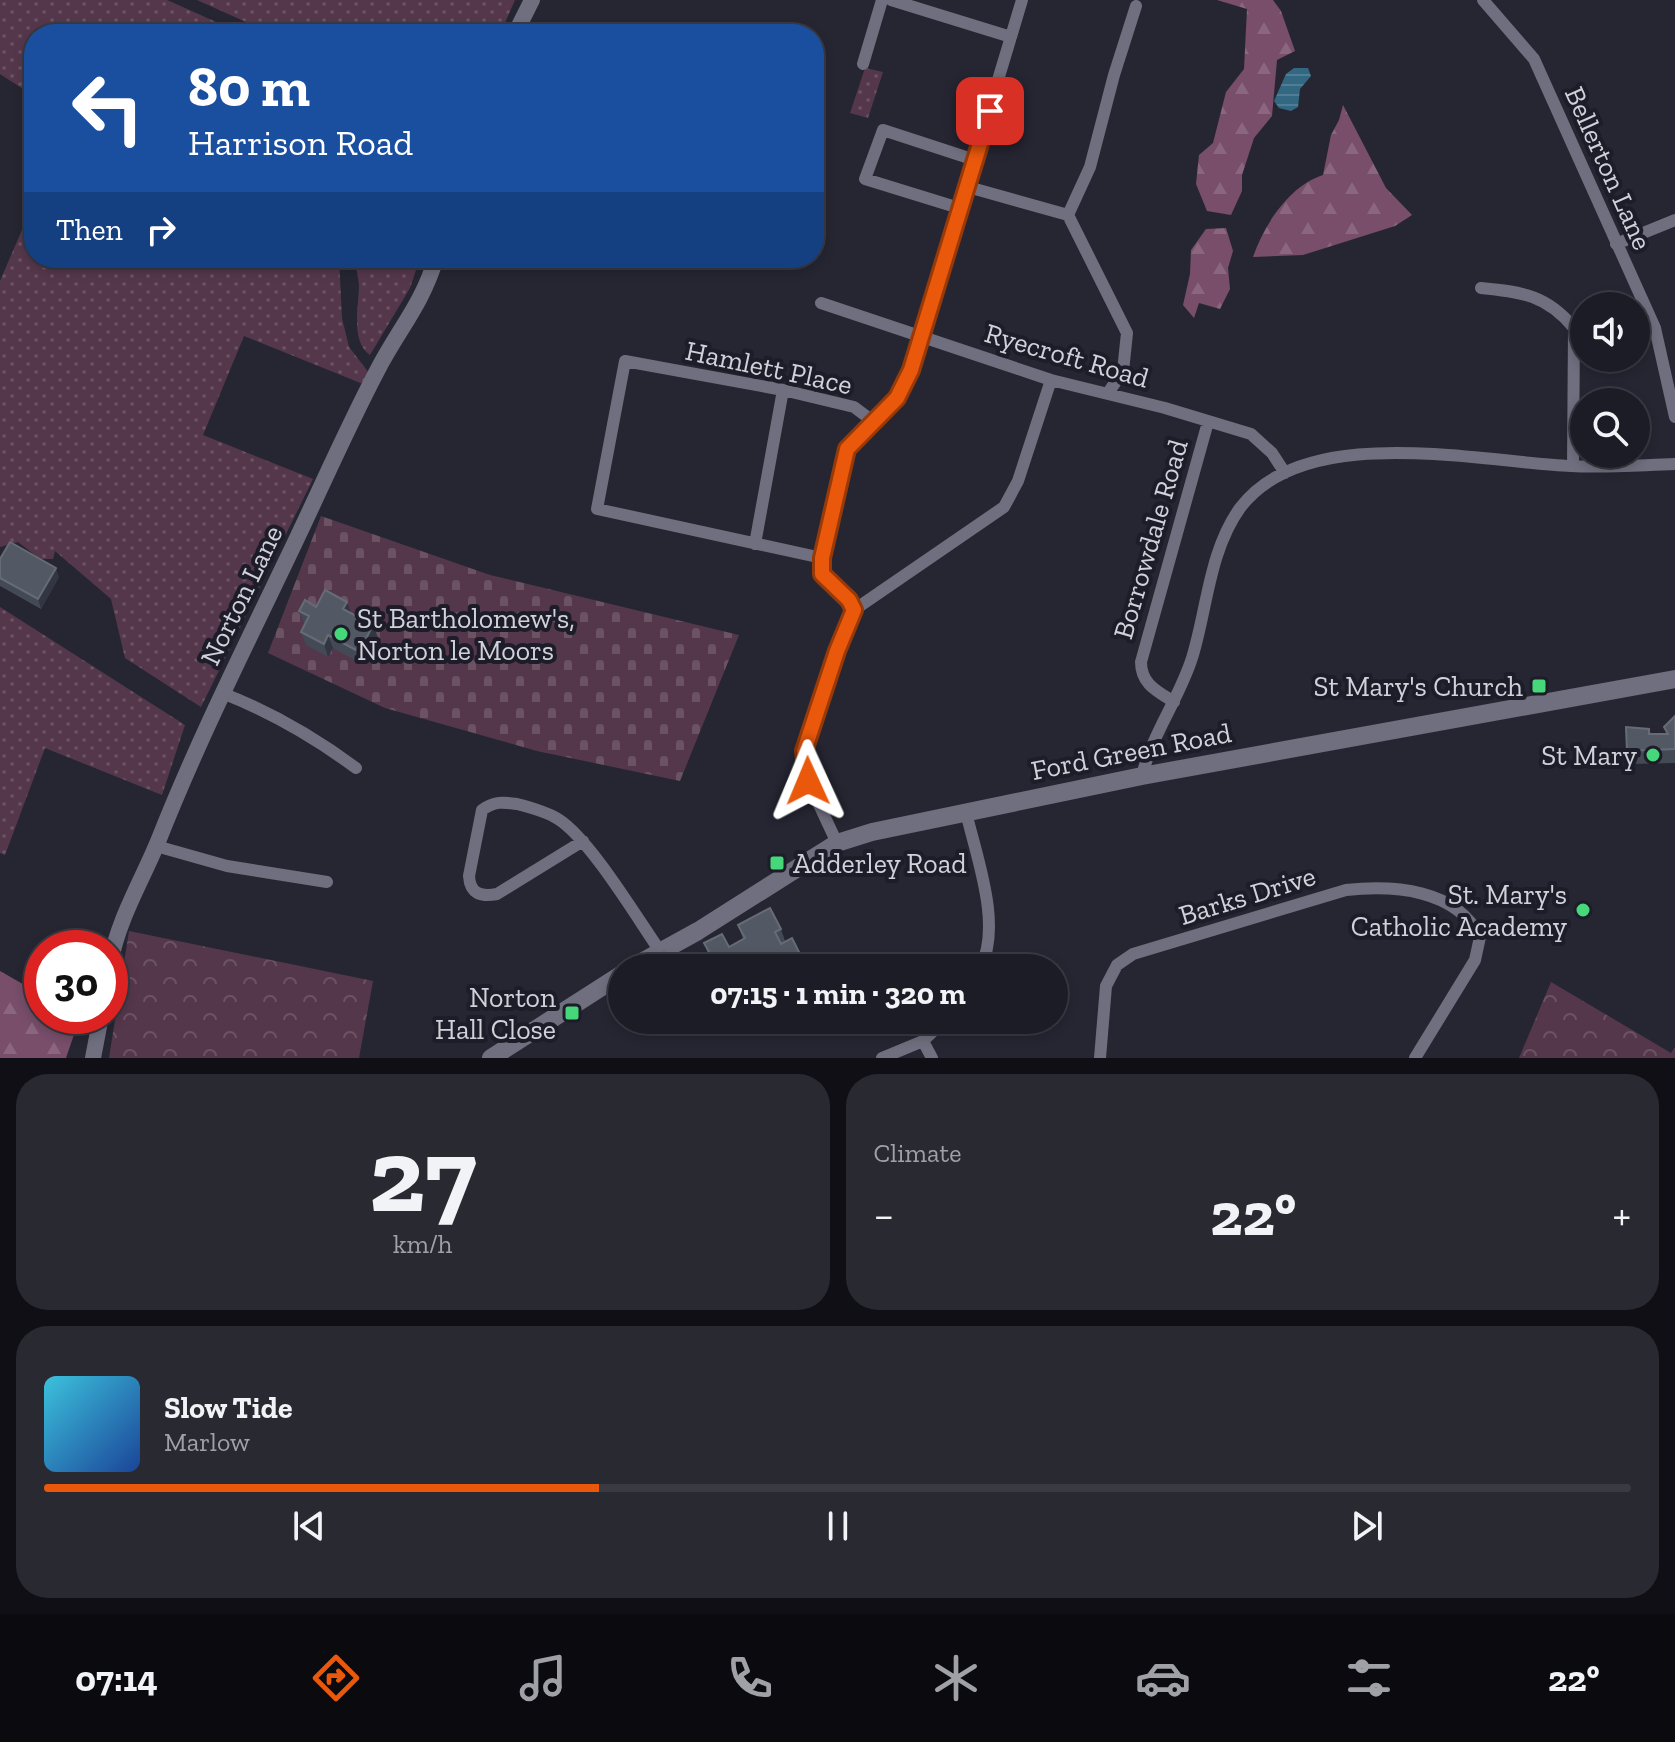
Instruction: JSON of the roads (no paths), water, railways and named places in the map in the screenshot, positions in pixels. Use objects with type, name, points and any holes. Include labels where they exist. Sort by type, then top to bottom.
[{"type":"main road","name":"Ford Green Road","points":[[655,954],[698,931],[837,843],[872,832],[1142,776],[1675,679]]},
{"type":"main road","points":[[491,1058],[608,983]]},
{"type":"street","points":[[520,24],[532,0]]},
{"type":"street","points":[[863,64],[882,0]]},
{"type":"street","points":[[891,0],[1011,37]]},
{"type":"street","points":[[854,610],[849,600],[822,574],[822,558],[847,449],[897,398],[911,370],[1022,0]]},
{"type":"street","name":"Bellerton Lane","points":[[1483,0],[1532,54],[1655,328],[1675,417]]},
{"type":"street","points":[[1108,393],[1123,371],[1127,333],[1068,215],[1090,167],[1136,6]]},
{"type":"street","points":[[959,208],[865,179],[883,130],[975,160]]},
{"type":"street","points":[[968,187],[1068,215]]},
{"type":"street","points":[[1616,244],[1675,220]]},
{"type":"street","name":"Norton Lane","points":[[121,930],[134,890],[222,693],[378,369],[411,317],[433,268]]},
{"type":"street","points":[[1481,288],[1515,291],[1544,300],[1561,312],[1574,328],[1574,388]]},
{"type":"street","name":"Ryecroft Road","points":[[821,303],[1051,380],[1251,434],[1272,453],[1285,473]]},
{"type":"street","name":"Hamlett Place","points":[[755,544],[597,509],[625,361],[783,390],[854,407],[874,422]]},
{"type":"street","points":[[837,843],[808,781],[804,751],[854,610],[1004,507],[1018,481],[1051,380]]},
{"type":"street","points":[[783,390],[755,544],[822,558]]},
{"type":"street","name":"Borrowdale Road","points":[[1174,702],[1147,683],[1141,673],[1141,662],[1208,422]]},
{"type":"street","points":[[1142,776],[1147,754],[1191,661],[1216,562],[1229,527],[1254,493],[1285,473],[1335,457],[1364,454],[1410,453],[1570,466]]},
{"type":"street","points":[[1650,464],[1675,464]]},
{"type":"street","points":[[222,693],[248,703],[316,739],[356,768]]},
{"type":"street","points":[[583,841],[497,894],[484,896],[475,893],[470,885],[469,876],[482,810],[489,804],[500,802],[524,806],[558,819],[583,841],[660,951]]},
{"type":"street","points":[[966,812],[990,915],[985,954]]},
{"type":"street","points":[[156,846],[227,866],[327,882]]},
{"type":"street","name":"Barks Drive","points":[[1100,1058],[1106,986],[1117,965],[1133,954],[1346,890],[1379,887],[1423,893],[1442,902],[1459,911],[1480,937],[1475,960],[1415,1058]]},
{"type":"street","points":[[93,1058],[98,1034]]},
{"type":"street","points":[[882,1058],[923,1041],[930,1034]]},
{"type":"street","points":[[923,1041],[932,1058]]},
{"type":"water","points":[[1294,68],[1308,68],[1311,76],[1300,89],[1298,107],[1291,111],[1279,108],[1274,101],[1286,74]]},
{"type":"place","name":"St Bartholomew's, Norton le Moors","points":[[341,634]]},
{"type":"place","name":"St Mary's Church","points":[[1539,686]]},
{"type":"place","name":"St Mary","points":[[1653,755]]},
{"type":"place","name":"Adderley Road","points":[[777,863]]},
{"type":"place","name":"St. Mary's Catholic Academy","points":[[1583,910]]},
{"type":"place","name":"Norton Hall Close","points":[[572,1013]]}]
